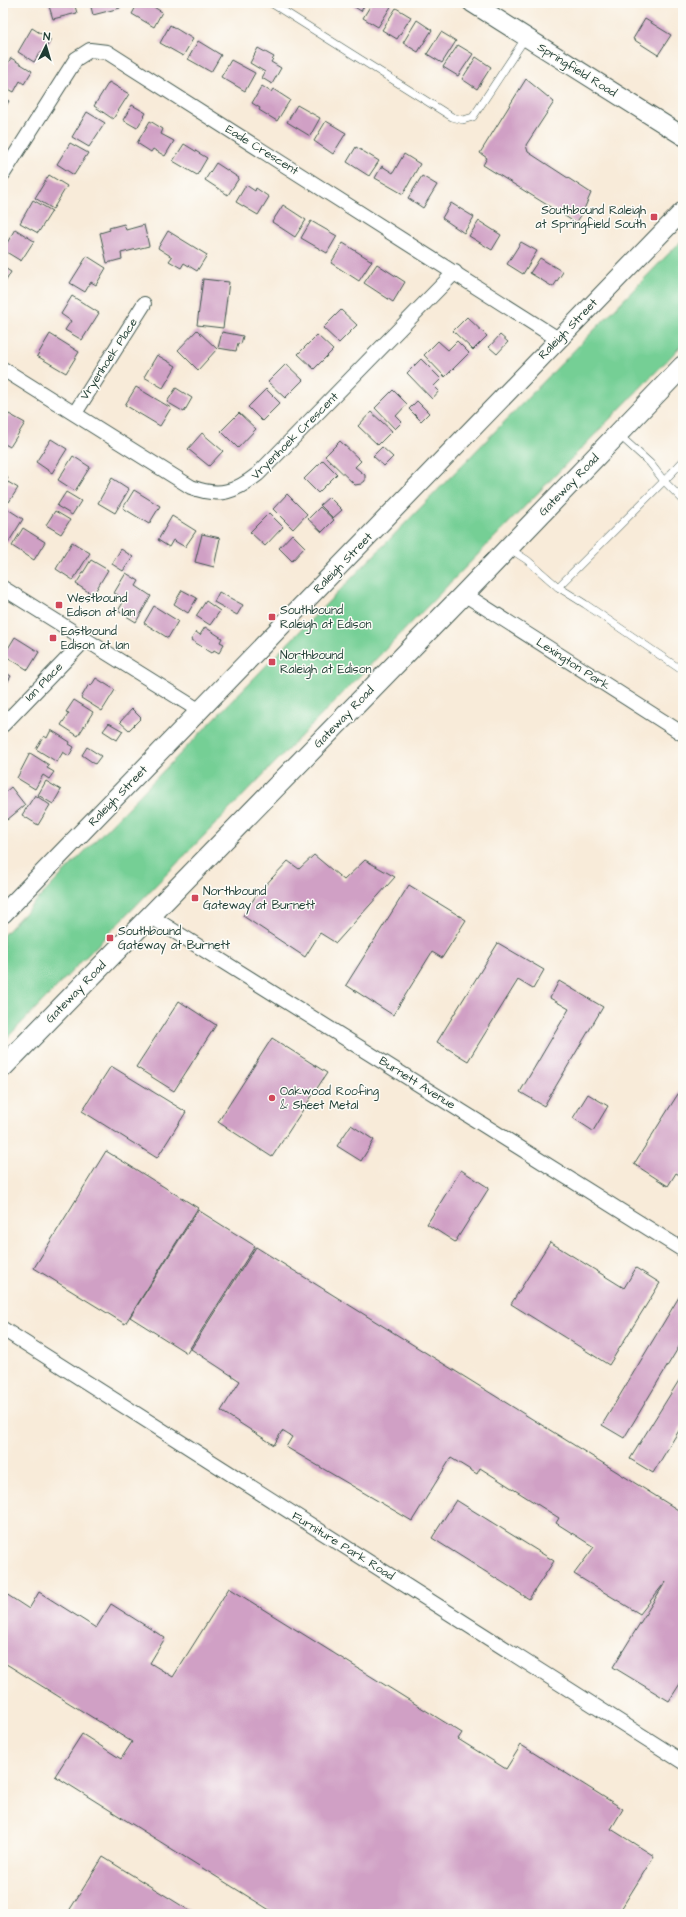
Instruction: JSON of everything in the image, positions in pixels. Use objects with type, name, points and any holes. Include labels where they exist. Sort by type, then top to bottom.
[{"type":"main road","name":"Gateway Road","points":[[3,1067],[464,594],[683,366]]},
{"type":"street","name":"Springfield Road","points":[[472,3],[683,136]]},
{"type":"street","name":"Eade Crescent","points":[[3,174],[76,59],[90,50],[107,52],[455,272],[558,339]]},
{"type":"street","name":"Raleigh Street","points":[[3,914],[683,211]]},
{"type":"street","name":"Vryenhoek Crescent","points":[[3,369],[192,487],[205,492],[223,492],[241,487],[258,474],[455,272]]},
{"type":"street","name":"Vryenhoek Place","points":[[75,413],[144,304]]},
{"type":"street","points":[[3,588],[200,711]]},
{"type":"street","name":"Lexington Park","points":[[464,594],[683,734]]},
{"type":"street","name":"Ian Place","points":[[3,725],[85,640]]},
{"type":"street","name":"Burnett Avenue","points":[[150,916],[683,1250]]},
{"type":"street","name":"Furniture Park Road","points":[[3,1329],[683,1762]]},
{"type":"lane","points":[[271,3],[452,117],[463,120],[473,117],[526,37]]},
{"type":"lane","points":[[618,434],[650,463],[664,481],[683,500]]},
{"type":"lane","points":[[558,587],[683,461]]},
{"type":"lane","points":[[508,548],[527,560],[558,587],[683,671]]},
{"type":"green space","points":[[683,239],[683,344],[3,1042],[3,935]]},
{"type":"building","points":[[48,3],[74,3],[77,13],[53,19]]},
{"type":"building","points":[[90,3],[119,3],[120,8],[93,15]]},
{"type":"building","points":[[138,3],[147,3],[162,12],[154,27],[132,14]]},
{"type":"building","points":[[348,3],[366,3],[361,11]]},
{"type":"building","points":[[372,3],[389,3],[392,5],[378,27],[363,18]]},
{"type":"building","points":[[396,8],[411,17],[397,39],[382,30]]},
{"type":"building","points":[[645,19],[671,35],[658,55],[633,39]]},
{"type":"building","points":[[417,20],[432,30],[418,52],[403,43]]},
{"type":"building","points":[[170,25],[193,39],[183,56],[160,43]]},
{"type":"building","points":[[32,28],[51,40],[43,53],[40,52],[34,62],[18,52]]},
{"type":"building","points":[[441,32],[456,41],[442,63],[427,54]]},
{"type":"building","points":[[198,41],[221,55],[211,72],[188,59]]},
{"type":"building","points":[[458,45],[473,54],[458,76],[443,67]]},
{"type":"building","points":[[258,48],[274,57],[271,62],[281,68],[272,84],[262,78],[265,72],[250,63]]},
{"type":"building","points":[[476,57],[491,67],[477,89],[462,79]]},
{"type":"building","points":[[11,58],[32,71],[24,84],[20,81],[14,92],[3,86],[3,71]]},
{"type":"building","points":[[231,60],[255,73],[245,91],[221,77]]},
{"type":"building","points":[[526,79],[554,102],[526,145],[528,152],[591,193],[582,214],[576,223],[483,165],[487,158],[480,153]]},
{"type":"building","points":[[109,82],[129,94],[113,119],[94,106]]},
{"type":"building","points":[[262,86],[271,92],[273,89],[290,100],[277,121],[259,110],[260,108],[252,103]]},
{"type":"building","points":[[3,98],[9,101],[3,111]]},
{"type":"building","points":[[132,105],[146,113],[137,128],[123,120]]},
{"type":"building","points":[[297,105],[320,118],[310,136],[287,122]]},
{"type":"building","points":[[87,112],[105,123],[89,147],[72,137]]},
{"type":"building","points":[[150,121],[163,129],[161,134],[174,141],[165,156],[153,149],[151,152],[137,143]]},
{"type":"building","points":[[326,121],[346,133],[333,154],[314,141]]},
{"type":"building","points":[[70,143],[88,153],[74,175],[57,164]]},
{"type":"building","points":[[184,144],[207,158],[197,175],[173,161]]},
{"type":"building","points":[[356,147],[379,161],[369,176],[347,162]]},
{"type":"building","points":[[404,154],[420,164],[403,194],[375,178],[382,166],[393,173]]},
{"type":"building","points":[[216,163],[239,178],[228,195],[205,180]]},
{"type":"building","points":[[49,175],[67,186],[53,209],[35,198]]},
{"type":"building","points":[[422,176],[437,185],[423,208],[408,198]]},
{"type":"building","points":[[246,185],[255,191],[256,188],[269,197],[258,215],[236,202]]},
{"type":"building","points":[[33,200],[52,211],[38,233],[20,223]]},
{"type":"building","points":[[451,203],[474,217],[464,233],[442,218]]},
{"type":"building","points":[[283,205],[306,220],[295,237],[272,222]]},
{"type":"building","points":[[311,221],[337,236],[327,253],[301,238]]},
{"type":"building","points":[[479,221],[501,235],[492,250],[469,236]]},
{"type":"building","points":[[124,224],[126,230],[144,225],[149,246],[121,253],[122,259],[107,263],[100,233],[110,230],[109,228]]},
{"type":"building","points":[[15,229],[34,241],[21,261],[3,250]]},
{"type":"building","points":[[168,231],[207,255],[197,271],[184,263],[181,268],[169,261],[172,257],[158,248]]},
{"type":"building","points":[[521,242],[537,251],[523,274],[507,264]]},
{"type":"building","points":[[343,243],[372,261],[359,281],[331,263]]},
{"type":"building","points":[[87,256],[106,268],[96,285],[91,282],[85,292],[70,283]]},
{"type":"building","points":[[540,258],[563,272],[553,287],[530,273]]},
{"type":"building","points":[[377,264],[405,282],[393,302],[364,283]]},
{"type":"building","points":[[3,267],[11,272],[3,286]]},
{"type":"building","points":[[203,279],[229,282],[223,328],[197,325]]},
{"type":"building","points":[[72,296],[99,313],[82,340],[65,330],[71,321],[61,314]]},
{"type":"building","points":[[341,310],[357,325],[339,343],[323,328]]},
{"type":"building","points":[[467,317],[487,336],[473,350],[453,331]]},
{"type":"building","points":[[197,330],[217,349],[198,370],[178,350]]},
{"type":"building","points":[[222,332],[243,336],[241,344],[238,343],[236,351],[218,348]]},
{"type":"building","points":[[50,334],[79,352],[66,373],[37,356]]},
{"type":"building","points":[[317,335],[333,350],[314,369],[298,354]]},
{"type":"building","points":[[500,335],[508,342],[497,354],[489,347]]},
{"type":"building","points":[[438,341],[448,350],[457,341],[469,353],[445,377],[424,355]]},
{"type":"building","points":[[157,355],[176,366],[163,388],[144,377]]},
{"type":"building","points":[[421,359],[441,379],[434,386],[439,391],[432,399],[407,373]]},
{"type":"building","points":[[286,364],[303,380],[285,398],[268,382]]},
{"type":"building","points":[[136,387],[171,408],[160,426],[125,405]]},
{"type":"building","points":[[176,388],[192,398],[184,412],[167,402]]},
{"type":"building","points":[[266,389],[280,403],[262,421],[248,407]]},
{"type":"building","points":[[393,390],[407,404],[396,416],[402,422],[395,429],[375,408]]},
{"type":"building","points":[[417,401],[429,413],[421,421],[409,409]]},
{"type":"building","points":[[371,412],[392,431],[378,445],[358,426]]},
{"type":"building","points":[[239,413],[256,429],[238,448],[221,431]]},
{"type":"building","points":[[9,414],[25,423],[10,447],[3,443],[3,424]]},
{"type":"building","points":[[202,433],[223,451],[209,466],[188,449]]},
{"type":"building","points":[[51,439],[67,449],[52,473],[36,462]]},
{"type":"building","points":[[340,441],[361,461],[355,467],[365,475],[365,481],[361,484],[355,485],[325,456]]},
{"type":"building","points":[[382,447],[393,457],[384,466],[373,456]]},
{"type":"building","points":[[73,456],[90,467],[75,491],[58,480]]},
{"type":"building","points":[[323,460],[337,474],[318,493],[304,479]]},
{"type":"building","points":[[3,475],[8,478],[3,486]]},
{"type":"building","points":[[112,478],[129,489],[115,513],[98,503]]},
{"type":"building","points":[[8,482],[18,488],[9,502],[3,499],[3,489]]},
{"type":"building","points":[[134,490],[160,506],[149,524],[123,508]]},
{"type":"building","points":[[66,492],[81,501],[72,515],[57,506]]},
{"type":"building","points":[[287,494],[307,514],[293,529],[273,509]]},
{"type":"building","points":[[329,497],[342,510],[333,518],[320,505]]},
{"type":"building","points":[[320,507],[334,520],[322,532],[308,519]]},
{"type":"building","points":[[6,508],[23,519],[8,543],[3,540],[3,513]]},
{"type":"building","points":[[55,511],[70,520],[61,534],[46,525]]},
{"type":"building","points":[[269,513],[283,527],[265,546],[250,532]]},
{"type":"building","points":[[172,516],[196,531],[185,547],[173,540],[169,547],[158,540]]},
{"type":"building","points":[[23,528],[45,542],[34,560],[12,546]]},
{"type":"building","points":[[202,534],[220,538],[214,567],[195,562]]},
{"type":"building","points":[[292,534],[305,547],[292,561],[279,548]]},
{"type":"building","points":[[72,542],[90,553],[73,580],[56,569]]},
{"type":"building","points":[[121,549],[133,557],[123,571],[112,564]]},
{"type":"building","points":[[91,560],[108,570],[93,595],[76,584]]},
{"type":"building","points":[[126,573],[139,581],[136,586],[151,596],[136,622],[118,611],[125,599],[114,593]]},
{"type":"building","points":[[182,590],[197,598],[188,613],[174,604]]},
{"type":"building","points":[[219,592],[243,605],[237,615],[214,602]]},
{"type":"building","points":[[206,601],[220,611],[210,625],[196,616]]},
{"type":"building","points":[[154,606],[178,621],[168,638],[144,623]]},
{"type":"building","points":[[205,627],[222,638],[220,642],[224,644],[219,653],[214,650],[212,653],[191,640],[196,632],[200,635]]},
{"type":"building","points":[[15,637],[39,652],[28,670],[4,655]]},
{"type":"building","points":[[3,671],[11,676],[3,690]]},
{"type":"building","points":[[96,678],[115,690],[102,711],[81,698],[89,684],[91,686]]},
{"type":"building","points":[[74,700],[93,712],[78,736],[61,725],[69,713],[66,712]]},
{"type":"building","points":[[132,709],[141,718],[129,730],[120,722]]},
{"type":"building","points":[[109,723],[123,731],[117,740],[103,731]]},
{"type":"building","points":[[51,730],[70,742],[69,744],[74,747],[69,756],[63,752],[57,762],[36,749],[44,736],[47,738]]},
{"type":"building","points":[[87,747],[101,756],[95,764],[82,755]]},
{"type":"building","points":[[30,753],[49,765],[47,768],[54,772],[49,779],[43,775],[35,789],[17,778]]},
{"type":"building","points":[[46,781],[61,790],[53,804],[38,795]]},
{"type":"building","points":[[11,787],[25,805],[7,820],[3,815],[3,794]]},
{"type":"building","points":[[35,795],[50,805],[38,825],[22,815]]},
{"type":"building","points":[[314,855],[344,880],[365,860],[395,877],[336,943],[320,933],[305,957],[243,916],[257,894],[288,861],[299,869]]},
{"type":"building","points":[[409,885],[466,920],[442,958],[432,952],[393,1015],[346,985]]},
{"type":"building","points":[[498,943],[544,970],[533,989],[518,980],[468,1061],[437,1042]]},
{"type":"building","points":[[559,981],[603,1007],[544,1106],[520,1092],[569,1009],[550,998]]},
{"type":"building","points":[[179,1001],[216,1025],[174,1091],[136,1067]]},
{"type":"building","name":"Oakwood Roofing & Sheet Metal","points":[[272,1038],[327,1073],[272,1157],[218,1122]]},
{"type":"building","points":[[111,1066],[186,1112],[157,1158],[82,1111]]},
{"type":"building","points":[[683,1086],[683,1177],[676,1173],[668,1186],[634,1164]]},
{"type":"building","points":[[588,1094],[608,1106],[593,1131],[573,1118]]},
{"type":"building","points":[[351,1125],[374,1140],[361,1161],[337,1146]]},
{"type":"building","points":[[106,1151],[198,1208],[125,1324],[34,1268]]},
{"type":"building","points":[[461,1170],[489,1188],[455,1242],[427,1224]]},
{"type":"building","points":[[198,1210],[255,1246],[187,1353],[130,1317]]},
{"type":"building","points":[[550,1242],[624,1288],[636,1268],[660,1283],[609,1365],[511,1304]]},
{"type":"building","points":[[256,1247],[683,1513],[683,1679],[669,1701],[613,1667],[666,1581],[640,1614],[574,1574],[594,1547],[556,1523],[559,1518],[480,1468],[477,1474],[451,1458],[412,1521],[286,1447],[292,1437],[282,1431],[274,1445],[221,1411],[240,1381],[191,1349]]},
{"type":"building","points":[[679,1297],[683,1299],[683,1340],[624,1438],[602,1425]]},
{"type":"building","points":[[683,1374],[683,1424],[653,1473],[630,1459]]},
{"type":"building","points":[[456,1500],[554,1561],[529,1599],[432,1538]]},
{"type":"building","points":[[229,1588],[462,1733],[458,1739],[506,1769],[521,1745],[623,1809],[611,1829],[654,1856],[618,1914],[276,1914],[55,1776],[82,1734],[121,1759],[132,1742],[3,1662],[3,1592],[29,1609],[39,1592],[96,1628],[111,1604],[165,1638],[150,1663],[173,1677]]},
{"type":"building","points":[[103,1857],[195,1914],[67,1914]]},
{"type":"place","name":"Southbound Raleigh at Springfield South","points":[[654,217]]},
{"type":"place","name":"Westbound Edison at Ian","points":[[59,605]]},
{"type":"place","name":"Southbound Raleigh at Edison","points":[[272,617]]},
{"type":"place","name":"Eastbound Edison at Ian","points":[[53,638]]},
{"type":"place","name":"Northbound Raleigh at Edison","points":[[272,662]]},
{"type":"place","name":"Northbound Gateway at Burnett","points":[[195,898]]},
{"type":"place","name":"Southbound Gateway at Burnett","points":[[110,938]]},
{"type":"place","name":"Oakwood Roofing & Sheet Metal","points":[[272,1098]]}]
